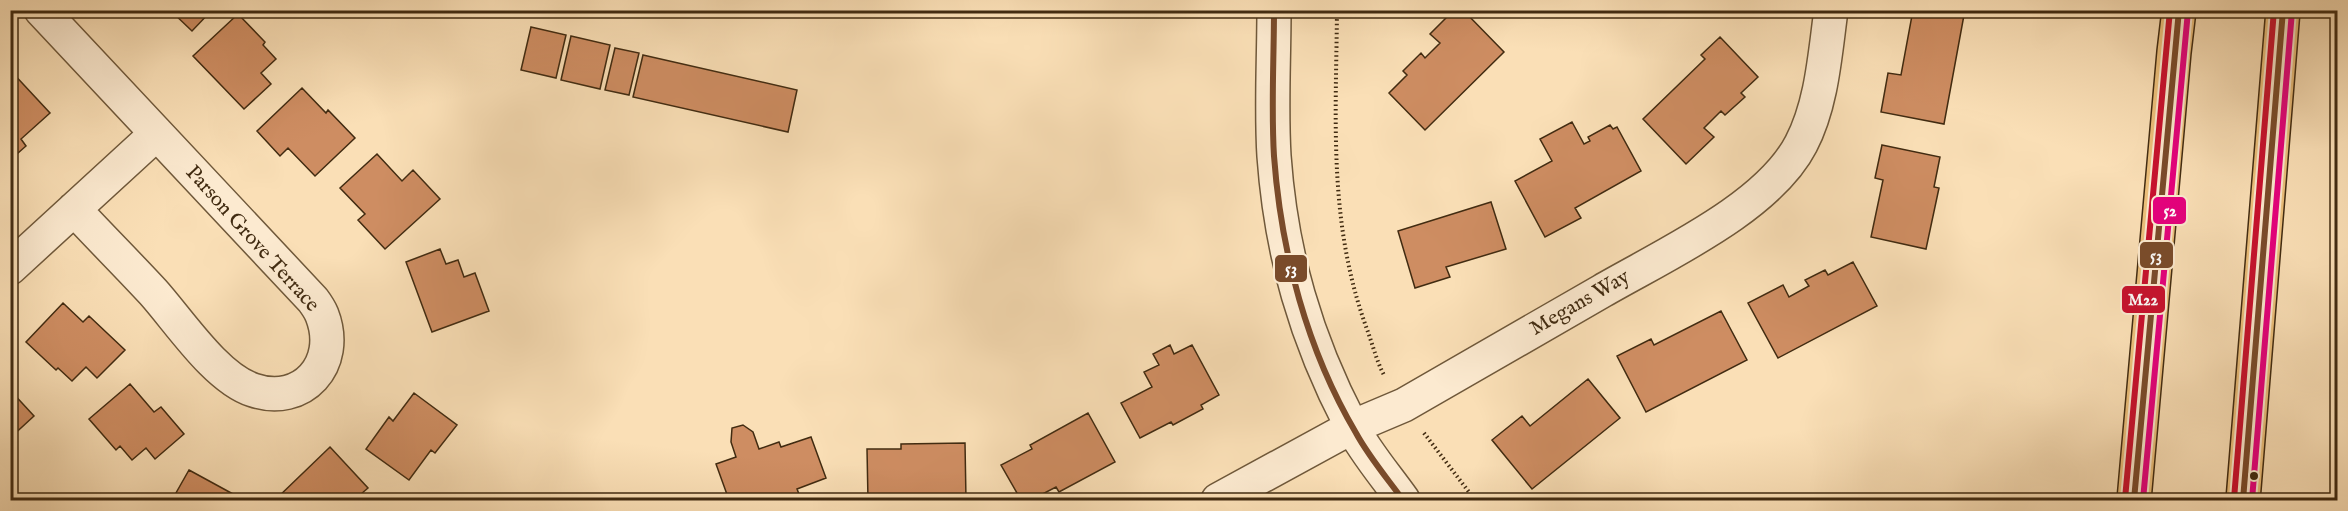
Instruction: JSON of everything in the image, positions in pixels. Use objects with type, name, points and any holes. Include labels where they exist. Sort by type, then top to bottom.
[{"type":"main road","points":[[2134,501],[2179,10]]},
{"type":"main road","points":[[2243,501],[2283,10]]},
{"type":"street","name":"Parson Grove Terrace","points":[[41,10],[155,135],[313,300],[322,315],[326,334],[327,353],[321,367],[311,380],[294,391],[276,395],[252,390],[228,377],[152,291],[74,209]]},
{"type":"street","points":[[1274,10],[1274,154],[1286,251],[1301,309],[1316,352],[1352,427],[1403,501]]},
{"type":"street","name":"Megans Way","points":[[1218,501],[1352,427],[1404,405],[1697,236],[1762,193],[1786,168],[1802,143],[1821,84],[1832,10]]},
{"type":"street","points":[[10,268],[155,135]]},
{"type":"path","points":[[1337,10],[1335,174],[1343,246],[1361,314],[1383,373],[1475,501]]},
{"type":"building","points":[[170,10],[212,10],[192,31]]},
{"type":"building","points":[[1454,10],[1463,10],[1504,52],[1425,130],[1389,93],[1407,75],[1403,71],[1421,53],[1425,58],[1440,43],[1430,34]]},
{"type":"building","points":[[1725,10],[1760,10],[1759,16]]},
{"type":"building","points":[[1913,10],[1938,10],[1964,15],[1944,124],[1881,112],[1888,73],[1901,75]]},
{"type":"building","points":[[238,14],[265,42],[263,45],[276,59],[261,73],[271,84],[244,109],[193,56]]},
{"type":"building","points":[[531,27],[566,35],[556,78],[521,70]]},
{"type":"building","points":[[571,36],[610,45],[600,89],[561,80]]},
{"type":"building","points":[[1720,37],[1758,77],[1741,93],[1745,97],[1725,115],[1721,111],[1704,128],[1714,137],[1686,164],[1643,119],[1705,59],[1701,55]]},
{"type":"building","points":[[615,48],[639,53],[629,95],[605,90]]},
{"type":"building","points":[[643,55],[797,90],[788,132],[633,97]]},
{"type":"building","points":[[10,70],[50,113],[21,139],[26,146],[10,160]]},
{"type":"building","points":[[302,88],[326,113],[328,110],[355,138],[315,176],[288,148],[280,156],[257,131]]},
{"type":"building","points":[[1572,122],[1584,144],[1590,141],[1588,137],[1610,125],[1613,129],[1617,127],[1641,171],[1575,208],[1581,218],[1545,237],[1515,181],[1552,161],[1540,139]]},
{"type":"building","points":[[1882,145],[1940,157],[1934,187],[1939,188],[1926,249],[1871,237],[1883,180],[1875,178]]},
{"type":"building","points":[[377,154],[402,181],[413,170],[440,199],[385,249],[358,220],[365,214],[340,188]]},
{"type":"building","points":[[1491,202],[1506,249],[1446,267],[1450,277],[1415,288],[1398,231]]},
{"type":"building","points":[[440,249],[446,264],[458,260],[464,277],[475,273],[489,311],[432,332],[406,262]]},
{"type":"building","points":[[1853,262],[1877,306],[1778,358],[1748,303],[1783,285],[1789,297],[1809,286],[1805,280],[1825,270],[1828,275]]},
{"type":"building","points":[[63,303],[83,322],[89,316],[125,350],[97,378],[86,367],[72,381],[58,368],[56,370],[26,342]]},
{"type":"building","points":[[1721,311],[1747,360],[1646,412],[1617,356],[1651,339],[1654,345]]},
{"type":"building","points":[[1170,345],[1174,354],[1192,345],[1219,395],[1201,405],[1203,409],[1173,425],[1171,422],[1140,438],[1121,403],[1152,387],[1144,372],[1159,365],[1153,354]]},
{"type":"building","points":[[1588,379],[1620,418],[1532,489],[1492,440],[1522,416],[1530,426]]},
{"type":"building","points":[[130,384],[154,412],[161,407],[184,434],[155,459],[146,448],[132,460],[120,446],[116,450],[89,419]]},
{"type":"building","points":[[10,390],[34,416],[10,438]]},
{"type":"building","points":[[414,393],[457,425],[435,453],[431,450],[409,480],[366,449],[389,417],[393,421]]},
{"type":"building","points":[[1088,413],[1115,462],[1059,492],[1056,487],[1031,500],[1021,500],[1001,465],[1032,449],[1030,445]]},
{"type":"building","points":[[743,425],[753,432],[759,449],[779,442],[781,447],[811,437],[826,478],[797,489],[799,494],[780,500],[729,500],[716,464],[736,457],[731,442],[732,428]]},
{"type":"building","points":[[965,443],[966,500],[868,500],[867,449],[901,449],[901,444]]},
{"type":"building","points":[[330,447],[368,488],[354,500],[275,500]]},
{"type":"building","points":[[189,470],[244,500],[172,500]]},
{"type":"transit line","name":"53","points":[[1274,10],[1274,156],[1283,228],[1299,299],[1310,334],[1339,401],[1356,433],[1403,500]]},
{"type":"transit line","name":"M22","points":[[2125,499],[2170,10]]},
{"type":"transit line","name":"53","points":[[2134,500],[2179,10]]},
{"type":"transit line","name":"M22","points":[[2234,499],[2274,10]]},
{"type":"transit line","name":"53","points":[[2243,500],[2283,10]]},
{"type":"transit line","name":"52","points":[[2143,500],[2188,11]]},
{"type":"transit line","name":"52","points":[[2252,500],[2292,11]]}]
